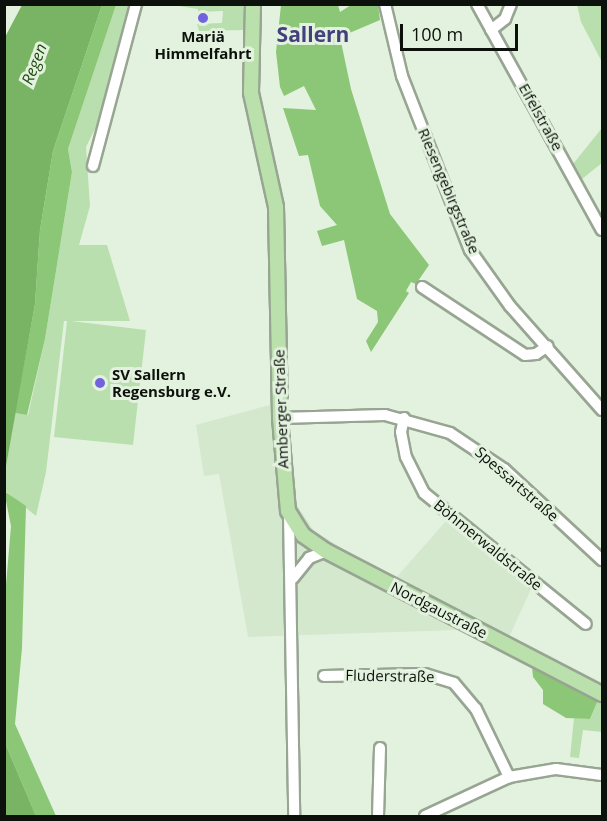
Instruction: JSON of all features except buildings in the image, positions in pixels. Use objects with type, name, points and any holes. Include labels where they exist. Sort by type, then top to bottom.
[{"type":"main road","name":"Amberger Straße","points":[[253,4],[251,93],[276,207],[280,418],[288,511]]},
{"type":"main road","name":"Nordgaustraße","points":[[288,511],[303,536],[326,551],[603,694]]},
{"type":"street","points":[[93,166],[136,4]]},
{"type":"street","name":"Riesengebirgstraße","points":[[385,4],[402,76],[470,250],[504,298],[603,410]]},
{"type":"street","name":"Eifelstraße","points":[[477,4],[603,230]]},
{"type":"street","points":[[491,30],[505,19],[511,4]]},
{"type":"street","points":[[422,287],[525,355],[536,354],[548,346]]},
{"type":"street","name":"Spessartstraße","points":[[280,418],[343,413],[404,418],[450,433],[481,450],[603,560]]},
{"type":"street","name":"Böhmerwaldstraße","points":[[404,418],[401,432],[406,457],[424,493],[586,624]]},
{"type":"street","name":"Amberger Straße","points":[[288,511],[292,578],[294,816]]},
{"type":"street","points":[[292,578],[309,558],[326,551]]},
{"type":"street","name":"Fluderstraße","points":[[324,676],[425,674],[454,683],[476,709],[509,777]]},
{"type":"street","points":[[378,816],[380,748]]},
{"type":"street","points":[[425,816],[509,777],[556,769],[603,775]]},
{"type":"shaded area","points":[[102,5],[116,5],[68,149],[72,172],[45,339],[27,415],[15,413],[35,304],[40,230],[53,151]]},
{"type":"shaded area","points":[[116,5],[131,5],[98,123],[86,147],[90,206],[79,245],[107,245],[130,321],[71,321],[146,330],[133,445],[54,437],[67,321],[64,321],[46,472],[36,516],[5,491],[5,472],[15,413],[28,415],[45,339],[72,172],[68,149]]},
{"type":"shaded area","points":[[172,5],[245,5],[243,30],[199,31],[197,24],[222,23],[223,11],[198,12],[198,9]]},
{"type":"shaded area","points":[[281,5],[338,5],[340,12],[351,5],[378,5],[380,20],[340,37],[351,89],[390,214],[429,265],[416,284],[411,282],[406,291],[409,293],[371,352],[366,341],[378,322],[377,311],[357,299],[344,240],[322,246],[317,231],[337,225],[320,206],[308,155],[299,156],[283,108],[316,110],[304,86],[284,96],[280,87],[276,52]]},
{"type":"shaded area","points":[[577,5],[602,5],[602,62],[581,22]]},
{"type":"shaded area","points":[[602,128],[602,163],[582,179],[573,164]]},
{"type":"shaded area","points":[[270,405],[278,481],[295,485],[297,505],[314,531],[394,580],[446,521],[531,589],[510,635],[457,630],[248,637],[219,474],[204,476],[196,425]]},
{"type":"shaded area","points":[[4,491],[26,506],[22,648],[15,724],[56,816],[36,816],[5,743],[4,608],[11,526]]},
{"type":"shaded area","points":[[532,666],[598,700],[590,719],[566,718],[543,704],[543,690],[533,677]]},
{"type":"shaded area","points":[[598,700],[602,702],[602,732],[583,730],[579,758],[570,757],[574,718],[590,719]]},
{"type":"water","name":"Regen","points":[[22,5],[102,5],[53,151],[40,230],[35,304],[5,472],[4,39]]},
{"type":"water","points":[[5,743],[36,816],[5,816]]},
{"type":"place","name":"Mariä Himmelfahrt","points":[[203,18]]},
{"type":"place","name":"SV Sallern Regensburg e.V.","points":[[100,383]]},
{"type":"district","name":"Sallern","points":[[313,34]]}]
